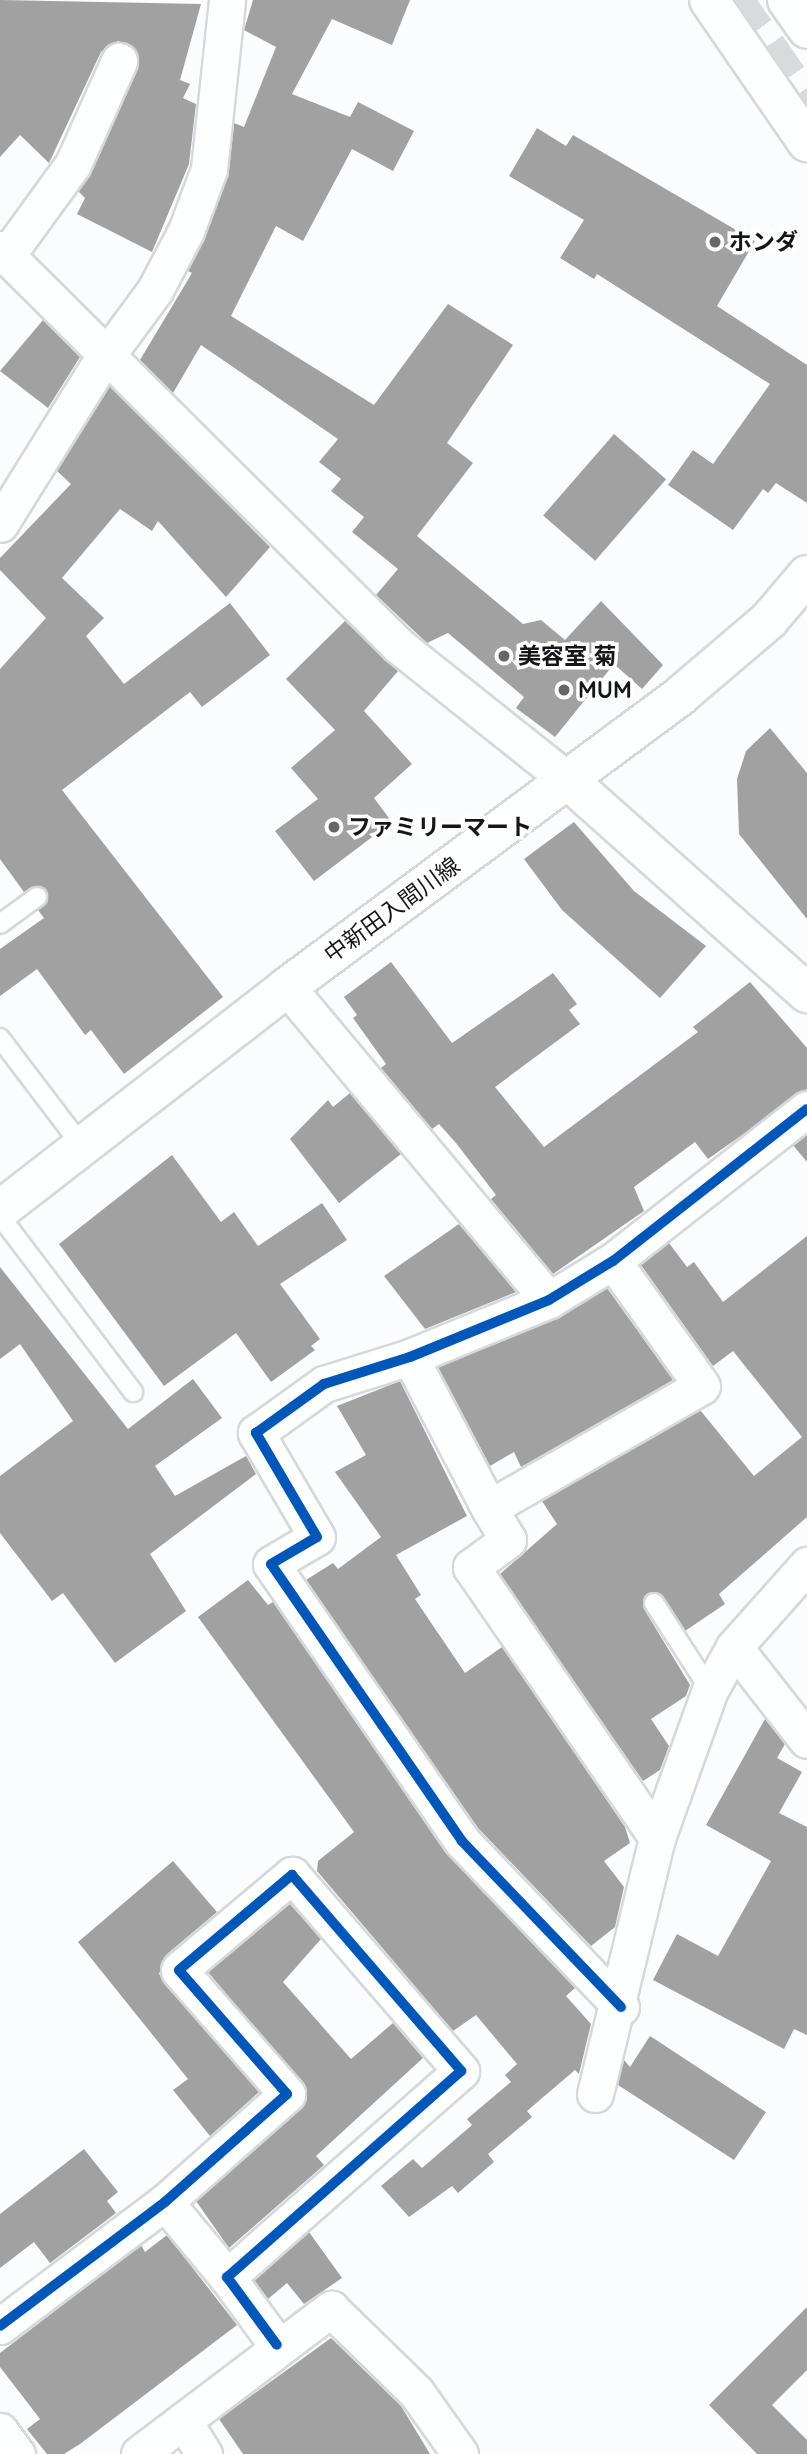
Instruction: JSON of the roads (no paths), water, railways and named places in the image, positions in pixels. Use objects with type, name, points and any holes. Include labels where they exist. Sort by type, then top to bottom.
[{"type":"main road","points":[[709,0],[807,142]]},
{"type":"main road","points":[[787,0],[807,29]]},
{"type":"main road","name":"中新田入間川線","points":[[0,1210],[287,987],[569,781],[769,620],[807,575]]},
{"type":"main road","points":[[569,781],[807,993]]},
{"type":"street","points":[[0,524],[106,356],[155,290],[209,169],[227,0]]},
{"type":"street","points":[[119,61],[73,164],[3,252],[399,646],[569,781]]},
{"type":"street","points":[[287,987],[549,1300]]},
{"type":"street","points":[[621,2007],[462,1841],[271,1564],[317,1537],[256,1433],[324,1384],[410,1357],[549,1300],[613,1261],[807,1109]]},
{"type":"street","points":[[489,1508],[702,1386],[613,1261]]},
{"type":"street","points":[[410,1357],[508,1540],[471,1567],[657,1838]]},
{"type":"street","points":[[595,2094],[621,2007],[657,1838],[710,1689],[734,1647],[807,1564]]},
{"type":"street","points":[[734,1647],[807,1740]]},
{"type":"street","points":[[0,2326],[165,2202],[287,2094],[179,1970],[292,1875],[461,2071],[228,2277]]},
{"type":"street","points":[[165,2202],[228,2277],[277,2345]]},
{"type":"street","points":[[139,2454],[184,2422],[277,2345],[331,2309],[416,2392],[460,2454]]},
{"type":"street","points":[[184,2422],[204,2454]]},
{"type":"street","points":[[0,2431],[17,2454]]},
{"type":"lane","points":[[0,924],[37,897]]},
{"type":"lane","points":[[0,1038],[82,1146]]},
{"type":"lane","points":[[0,1216],[133,1392]]},
{"type":"lane","points":[[654,1603],[710,1689]]},
{"type":"tunnel","points":[[734,0],[807,104]]},
{"type":"place","name":"ホンダ","points":[[715,242]]},
{"type":"place","name":"美容室 菊","points":[[504,656]]},
{"type":"place","name":"MUM","points":[[564,690]]},
{"type":"place","name":"ファミリーマート","points":[[334,827]]}]
